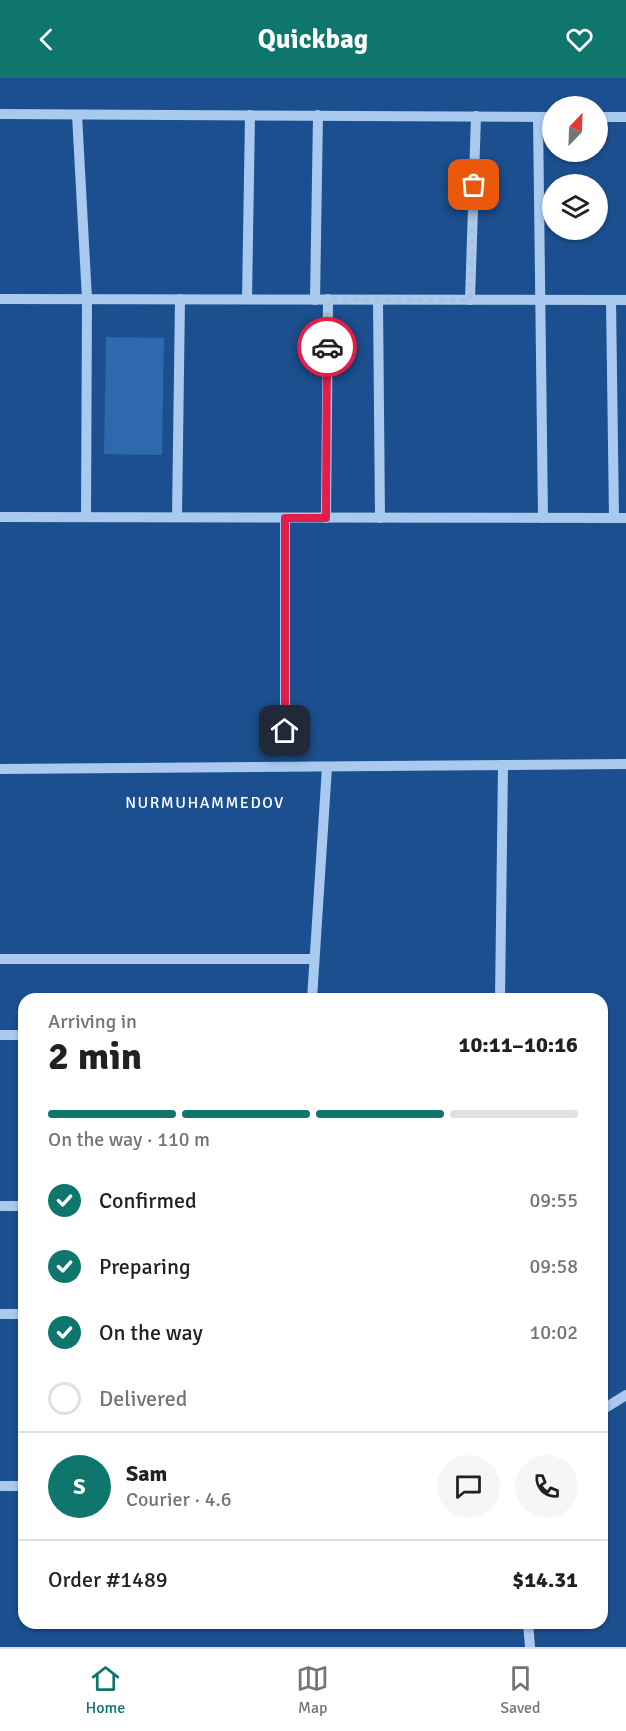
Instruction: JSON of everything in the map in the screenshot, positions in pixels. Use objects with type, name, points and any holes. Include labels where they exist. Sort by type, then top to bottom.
[{"type":"street","points":[[0,114],[542,117]]},
{"type":"street","points":[[77,115],[87,299],[86,517]]},
{"type":"street","points":[[247,300],[250,115]]},
{"type":"street","points":[[315,300],[318,115]]},
{"type":"street","points":[[470,300],[476,116]]},
{"type":"street","points":[[538,117],[543,518]]},
{"type":"street","points":[[608,117],[626,117]]},
{"type":"street","points":[[0,299],[626,300]]},
{"type":"street","points":[[177,517],[180,299]]},
{"type":"street","points":[[326,518],[328,299]]},
{"type":"street","points":[[378,300],[380,518]]},
{"type":"street","points":[[610,300],[614,518]]},
{"type":"street","points":[[0,517],[626,518]]},
{"type":"street","points":[[285,518],[285,731]]},
{"type":"street","points":[[0,769],[626,764]]},
{"type":"street","points":[[500,993],[503,765]]},
{"type":"street","points":[[312,993],[327,767]]},
{"type":"street","points":[[0,959],[314,959]]},
{"type":"street","points":[[0,1035],[18,1035]]},
{"type":"street","points":[[0,1206],[18,1206]]},
{"type":"street","points":[[0,1314],[18,1314]]},
{"type":"street","points":[[608,1406],[626,1395]]},
{"type":"street","points":[[0,1486],[18,1486]]},
{"type":"street","points":[[528,1629],[530,1647]]},
{"type":"shaded area","points":[[106,337],[164,338],[162,455],[104,454]]},
{"type":"way so far","points":[[327,347],[328,299],[470,300],[474,185]]},
{"type":"district","name":"NURMUHAMMEDOV","points":[[205,803]]},
{"type":"route","points":[[285,731],[285,518],[326,518],[327,347]]}]
